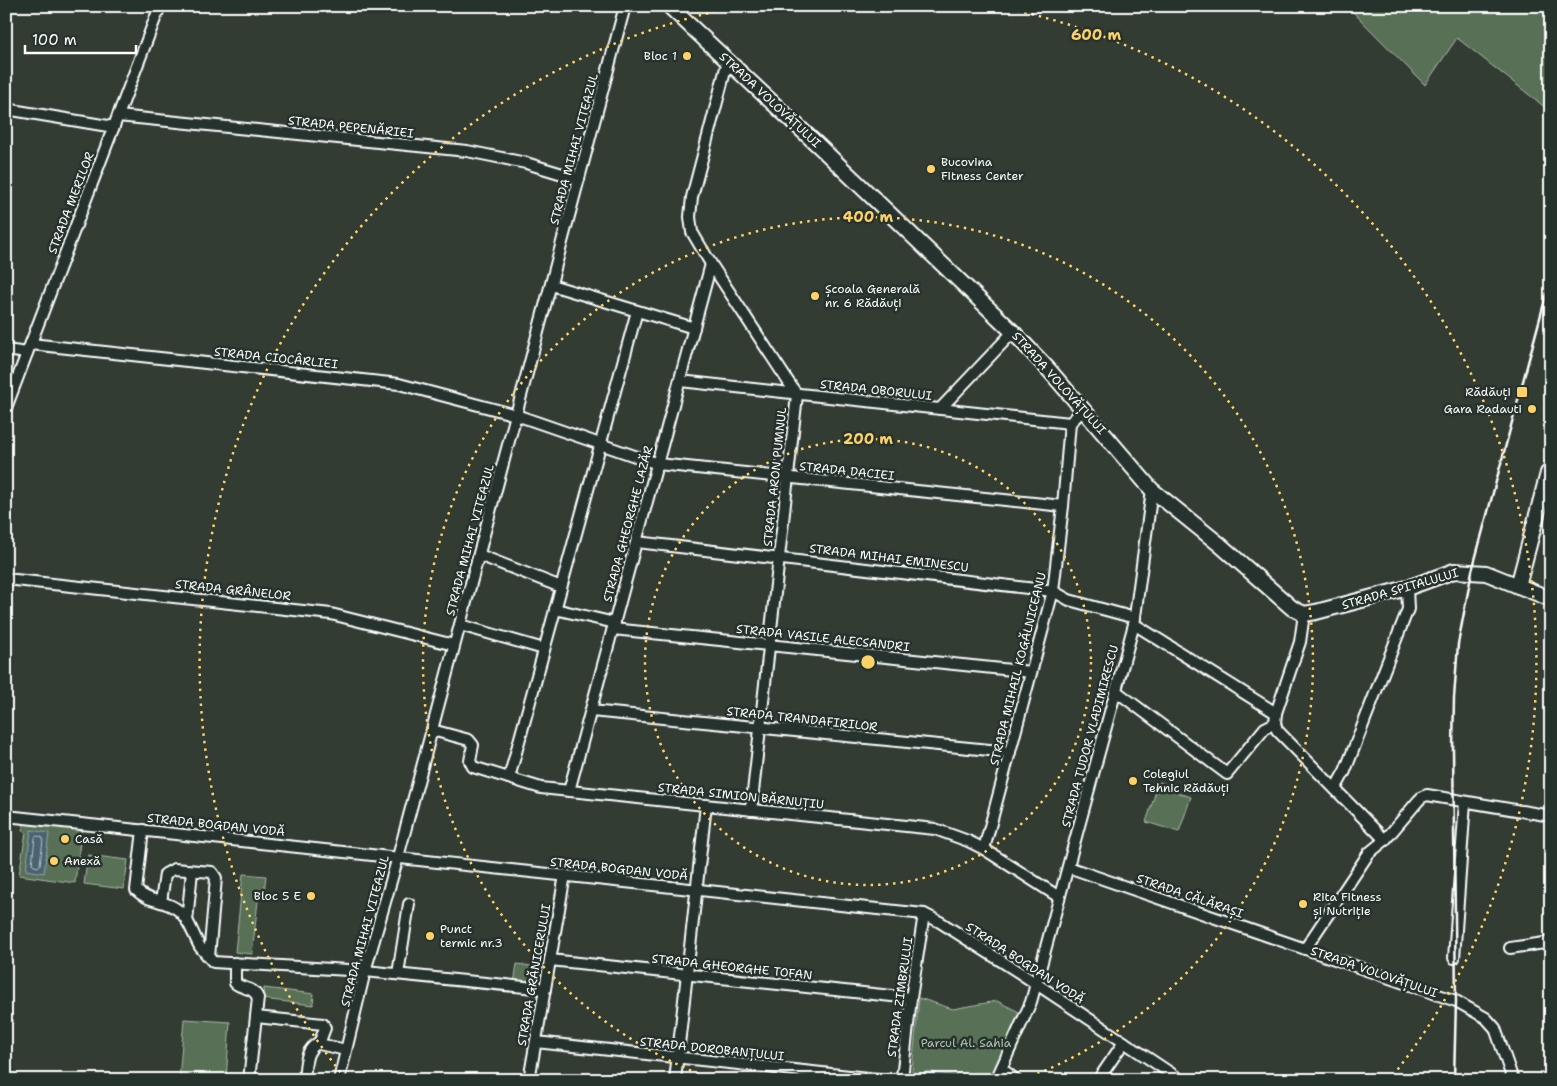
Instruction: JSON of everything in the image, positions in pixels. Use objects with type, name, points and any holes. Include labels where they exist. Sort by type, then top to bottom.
[{"type":"main road","name":"STRADA VOLOVĂȚULUI","points":[[669,6],[1013,332],[1084,409],[1152,490],[1219,544],[1292,608],[1304,614]]},
{"type":"main road","points":[[1518,586],[1550,470]]},
{"type":"main road","name":"STRADA SPITALULUI","points":[[1304,614],[1407,588],[1446,574],[1461,571],[1486,573],[1551,599]]},
{"type":"street","name":"STRADA MERILOR","points":[[6,408],[160,6]]},
{"type":"street","name":"STRADA MIHAI VITEAZUL","points":[[338,1080],[365,971],[398,857],[625,6]]},
{"type":"street","name":"STRADA ARON PUMNUL","points":[[728,60],[692,197],[690,217],[692,232],[797,395],[751,810]]},
{"type":"street","points":[[6,109],[114,127]]},
{"type":"street","name":"STRADA PEPENĂRIEI","points":[[118,116],[467,151],[526,162],[579,179]]},
{"type":"street","name":"STRADA GHEORGHE LAZĂR","points":[[570,791],[712,264]]},
{"type":"street","points":[[551,285],[694,328]]},
{"type":"street","points":[[509,778],[637,311]]},
{"type":"street","points":[[940,409],[1013,332]]},
{"type":"street","name":"STRADA CIOCÂRLIEI","points":[[6,350],[29,348],[399,384],[516,415],[601,444]]},
{"type":"street","name":"STRADA OBORULUI","points":[[680,381],[1070,423]]},
{"type":"street","points":[[1070,423],[1084,409]]},
{"type":"street","name":"STRADA MIHAIL KOGĂLNICEANU","points":[[984,849],[1053,591],[1070,423]]},
{"type":"street","name":"STRADA DACIEI","points":[[601,444],[658,464],[1063,506]]},
{"type":"street","name":"STRADA TUDOR VLADIMIRESCU","points":[[996,1080],[1031,1002],[1116,691],[1134,621],[1152,490]]},
{"type":"street","name":"STRADA MIHAI EMINESCU","points":[[636,542],[779,557],[1053,591],[1069,600],[1134,621],[1275,718]]},
{"type":"street","points":[[479,555],[562,587]]},
{"type":"street","name":"STRADA GRÂNELOR","points":[[6,579],[331,614],[454,645]]},
{"type":"street","points":[[1335,789],[1345,771],[1408,608],[1407,588]]},
{"type":"street","name":"STRADA VASILE ALECSANDRI","points":[[555,609],[614,626],[769,645],[1031,672]]},
{"type":"street","points":[[1116,691],[1227,774],[1275,718],[1300,642],[1304,614]]},
{"type":"street","points":[[460,625],[544,650]]},
{"type":"street","name":"STRADA TRANDAFIRILOR","points":[[591,711],[1010,752]]},
{"type":"street","points":[[1275,718],[1280,734],[1385,840]]},
{"type":"street","name":"STRADA SIMION BĂRNUȚIU","points":[[432,730],[469,740],[473,745],[470,761],[474,767],[541,788],[935,829],[984,849],[1060,897]]},
{"type":"street","name":"STRADA VOLOVĂȚULUI","points":[[1465,802],[1427,795],[1422,797],[1408,810],[1385,840],[1368,853],[1305,949],[1456,1001],[1486,1018],[1495,1028],[1513,1080]]},
{"type":"street","points":[[1454,958],[1465,802],[1551,816]]},
{"type":"street","points":[[675,1080],[706,805]]},
{"type":"street","name":"STRADA BOGDAN VODĂ","points":[[6,816],[924,914],[940,922],[1036,984],[1181,1080]]},
{"type":"street","points":[[143,830],[136,890],[148,900],[161,902],[179,910],[200,947],[214,962],[365,971],[545,989]]},
{"type":"street","points":[[161,902],[165,874],[174,868],[210,871],[216,878],[209,957]]},
{"type":"street","name":"STRADA CĂLĂRAȘI","points":[[1068,868],[1305,949]]},
{"type":"street","points":[[186,921],[192,871]]},
{"type":"street","name":"STRADA GRĂNICERULUI","points":[[529,1080],[565,875]]},
{"type":"street","points":[[398,974],[409,904]]},
{"type":"street","name":"STRADA ZIMBRULUI","points":[[897,1080],[902,1075],[903,1070],[911,998],[924,914]]},
{"type":"street","points":[[1510,948],[1551,942]]},
{"type":"street","name":"STRADA GHEORGHE TOFAN","points":[[550,960],[911,998]]},
{"type":"street","points":[[235,963],[235,983],[241,987],[250,988],[258,998],[249,1080]]},
{"type":"street","points":[[256,1018],[323,1024],[326,1028],[319,1044]]},
{"type":"street","points":[[304,1080],[309,1050],[312,1046],[319,1042],[319,1044],[346,1050]]},
{"type":"street","name":"STRADA DOROBANȚULUI","points":[[536,1042],[851,1078],[886,1080]]},
{"type":"street","points":[[1098,1080],[1124,1042]]},
{"type":"street","points":[[1002,1069],[1016,1080]]},
{"type":"green space","points":[[1347,6],[1551,6],[1551,112],[1457,38],[1425,85]]},
{"type":"green space","points":[[1159,782],[1179,788],[1178,793],[1191,797],[1179,832],[1146,822]]},
{"type":"green space","points":[[24,821],[82,826],[75,883],[19,875],[26,832],[22,831]]},
{"type":"green space","points":[[88,855],[128,860],[124,889],[84,884]]},
{"type":"green space","points":[[243,874],[266,876],[264,892],[259,892],[252,954],[235,952]]},
{"type":"green space","points":[[517,964],[538,967],[534,983],[514,983]]},
{"type":"green space","points":[[264,988],[314,994],[313,1005],[262,999]]},
{"type":"green space","name":"Parcul Al. Sahia","points":[[919,998],[953,1009],[997,1001],[1023,1014],[993,1080],[911,1080]]},
{"type":"green space","points":[[184,1019],[230,1022],[226,1080],[179,1080]]},
{"type":"water","points":[[31,830],[49,833],[44,873],[26,870]]},
{"type":"water","points":[[926,1071],[973,1079],[925,1080]]},
{"type":"railway","points":[[1454,1080],[1456,1001],[1453,748],[1458,644],[1472,571],[1551,277]]},
{"type":"place","name":"Bloc 1","points":[[687,56]]},
{"type":"place","name":"Bucovina Fitness Center","points":[[931,169]]},
{"type":"place","name":"Școala Generală nr. 6 Rădăuți","points":[[815,296]]},
{"type":"place","name":"Rădăuți","points":[[1522,392]]},
{"type":"place","name":"Gara Radauti","points":[[1532,409]]},
{"type":"place","name":"Colegiul Tehnic Rădăuți","points":[[1133,781]]},
{"type":"place","name":"Casă","points":[[65,839]]},
{"type":"place","name":"Anexă","points":[[54,861]]},
{"type":"place","name":"Bloc 5 E","points":[[311,896]]},
{"type":"place","name":"Rita Fitness și Nutriție","points":[[1303,904]]},
{"type":"place","name":"Punct termic nr.3","points":[[430,936]]}]
